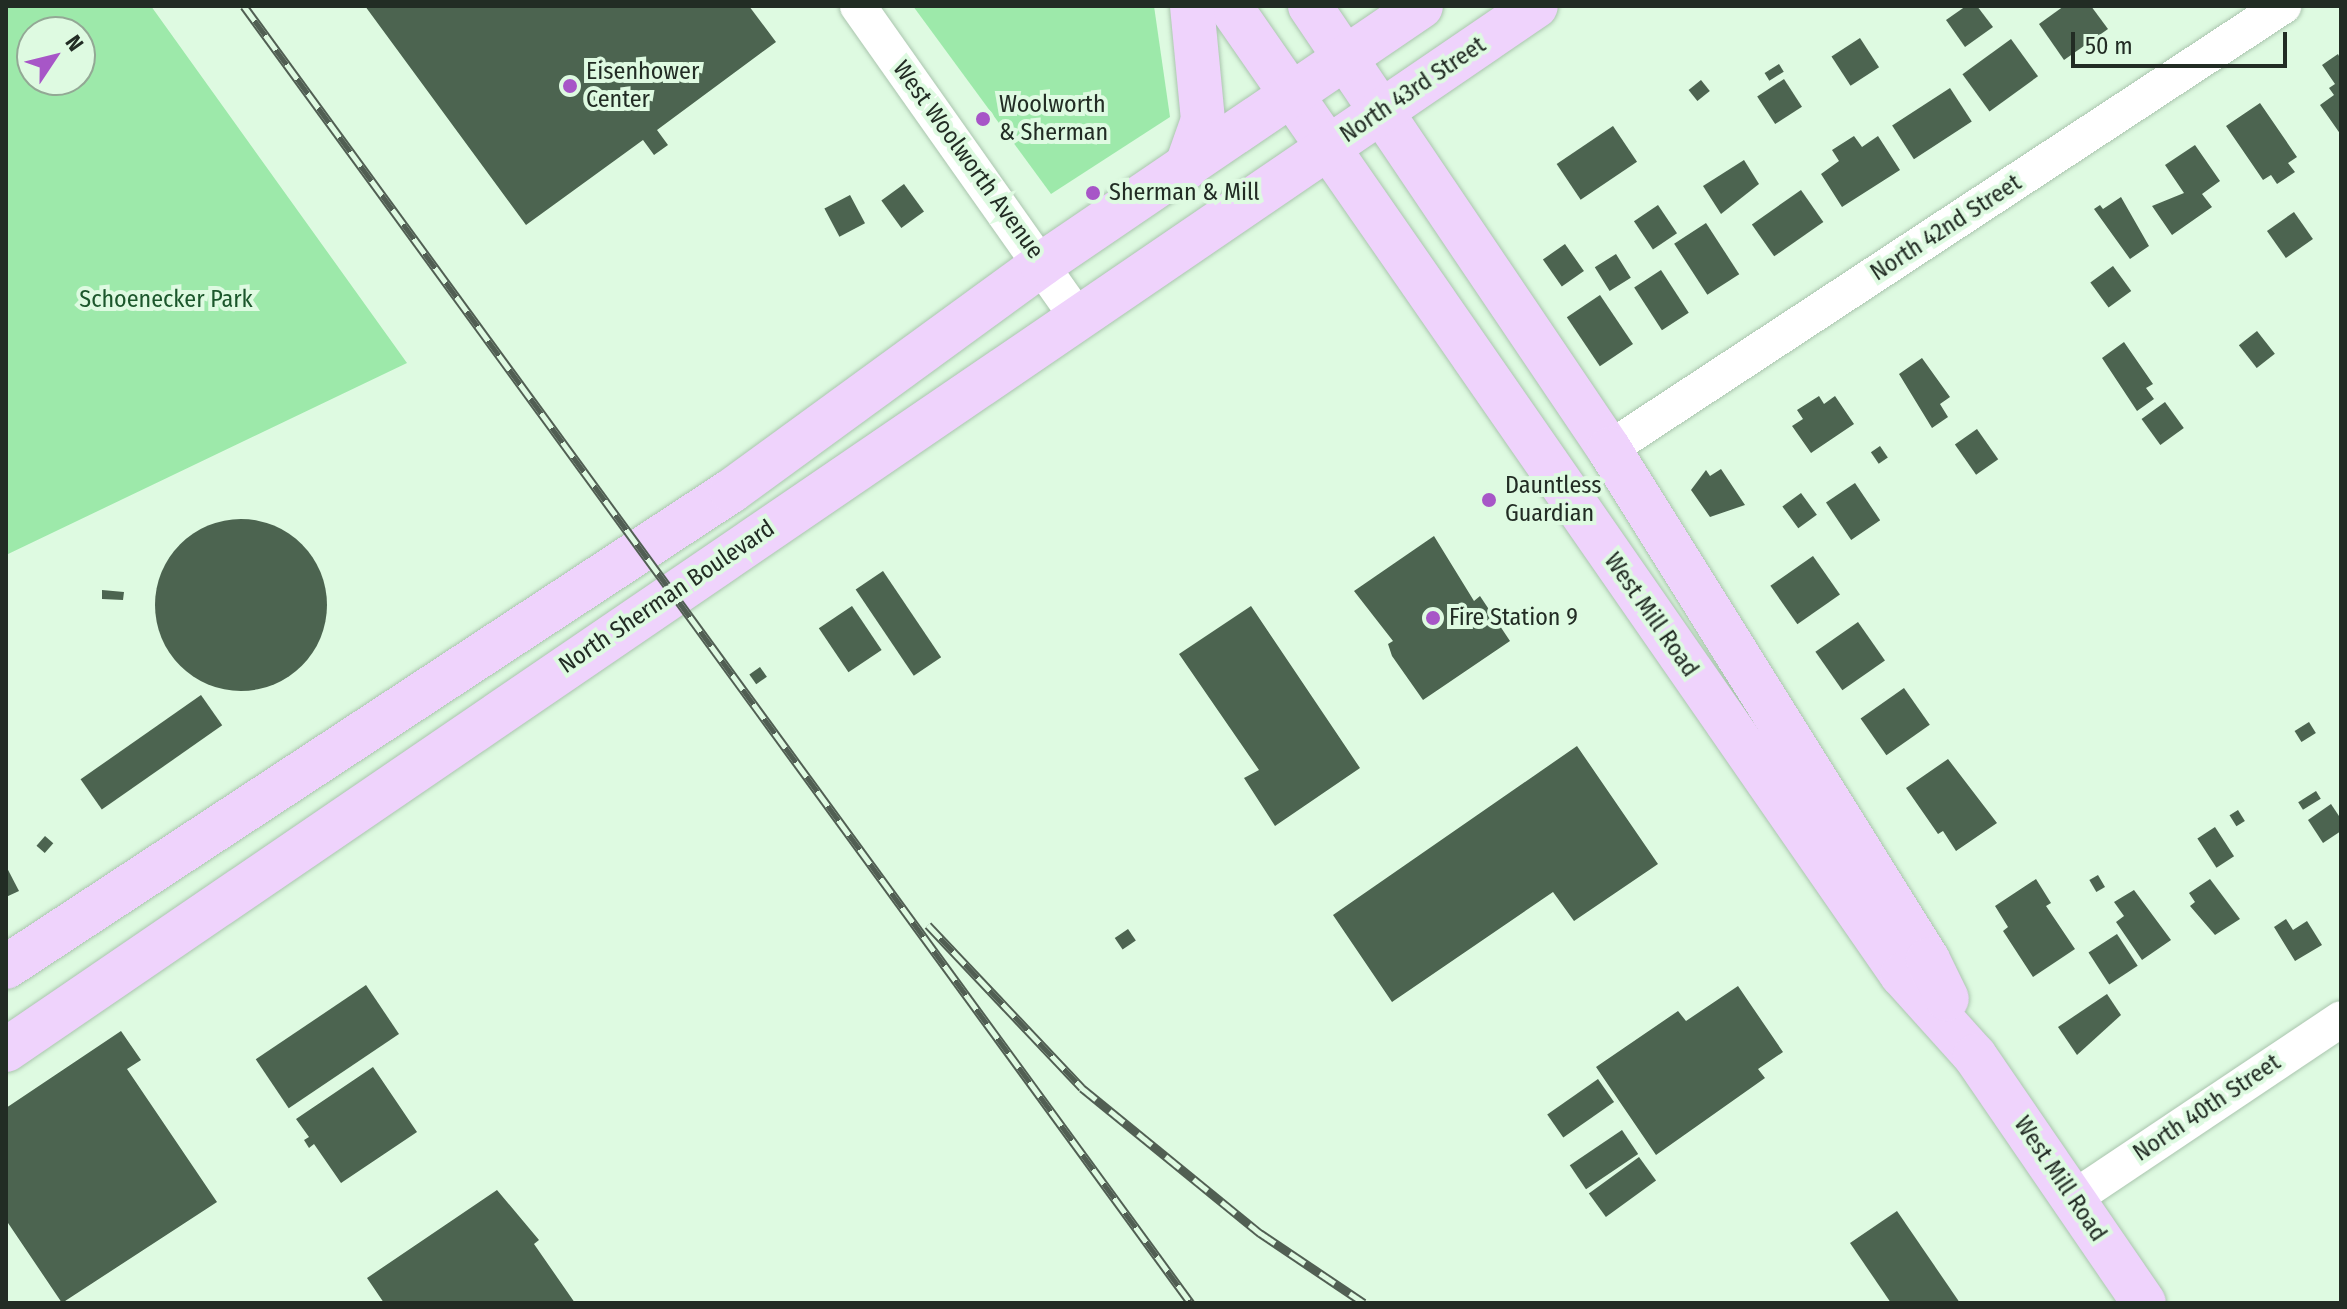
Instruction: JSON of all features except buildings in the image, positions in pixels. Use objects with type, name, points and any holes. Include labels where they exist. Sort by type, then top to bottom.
[{"type":"main road","points":[[1186,168],[1203,120],[1192,6]]},
{"type":"main road","name":"West Mill Road","points":[[1230,6],[1902,975],[1975,1056],[2144,1303]]},
{"type":"main road","name":"West Mill Road","points":[[1310,6],[1609,449],[1928,960],[1975,1056]]},
{"type":"main road","points":[[6,967],[731,491],[1042,264],[1421,6]]},
{"type":"main road","name":"North 43rd Street","points":[[1329,147],[1536,6]]},
{"type":"main road","name":"North Sherman Boulevard","points":[[6,1050],[1076,315],[1329,147]]},
{"type":"street","name":"West Woolworth Avenue","points":[[858,6],[1076,315]]},
{"type":"street","name":"North 42nd Street","points":[[1609,449],[2283,6]]},
{"type":"street","name":"North 40th Street","points":[[2074,1198],[2341,1019]]},
{"type":"green space","name":"Schoenecker Park","points":[[6,6],[151,6],[407,363],[6,555]]},
{"type":"green space","points":[[913,6],[1154,6],[1170,117],[1051,194]]},
{"type":"railway","points":[[244,6],[1191,1303]]},
{"type":"railway","points":[[928,925],[1082,1088],[1260,1233],[1364,1303]]},
{"type":"place","name":"Eisenhower Center","points":[[570,86]]},
{"type":"place","name":"Woolworth & Sherman","points":[[983,119]]},
{"type":"place","name":"Sherman & Mill","points":[[1093,193]]},
{"type":"place","name":"Dauntless Guardian","points":[[1489,500]]},
{"type":"place","name":"Fire Station 9","points":[[1433,618]]}]
